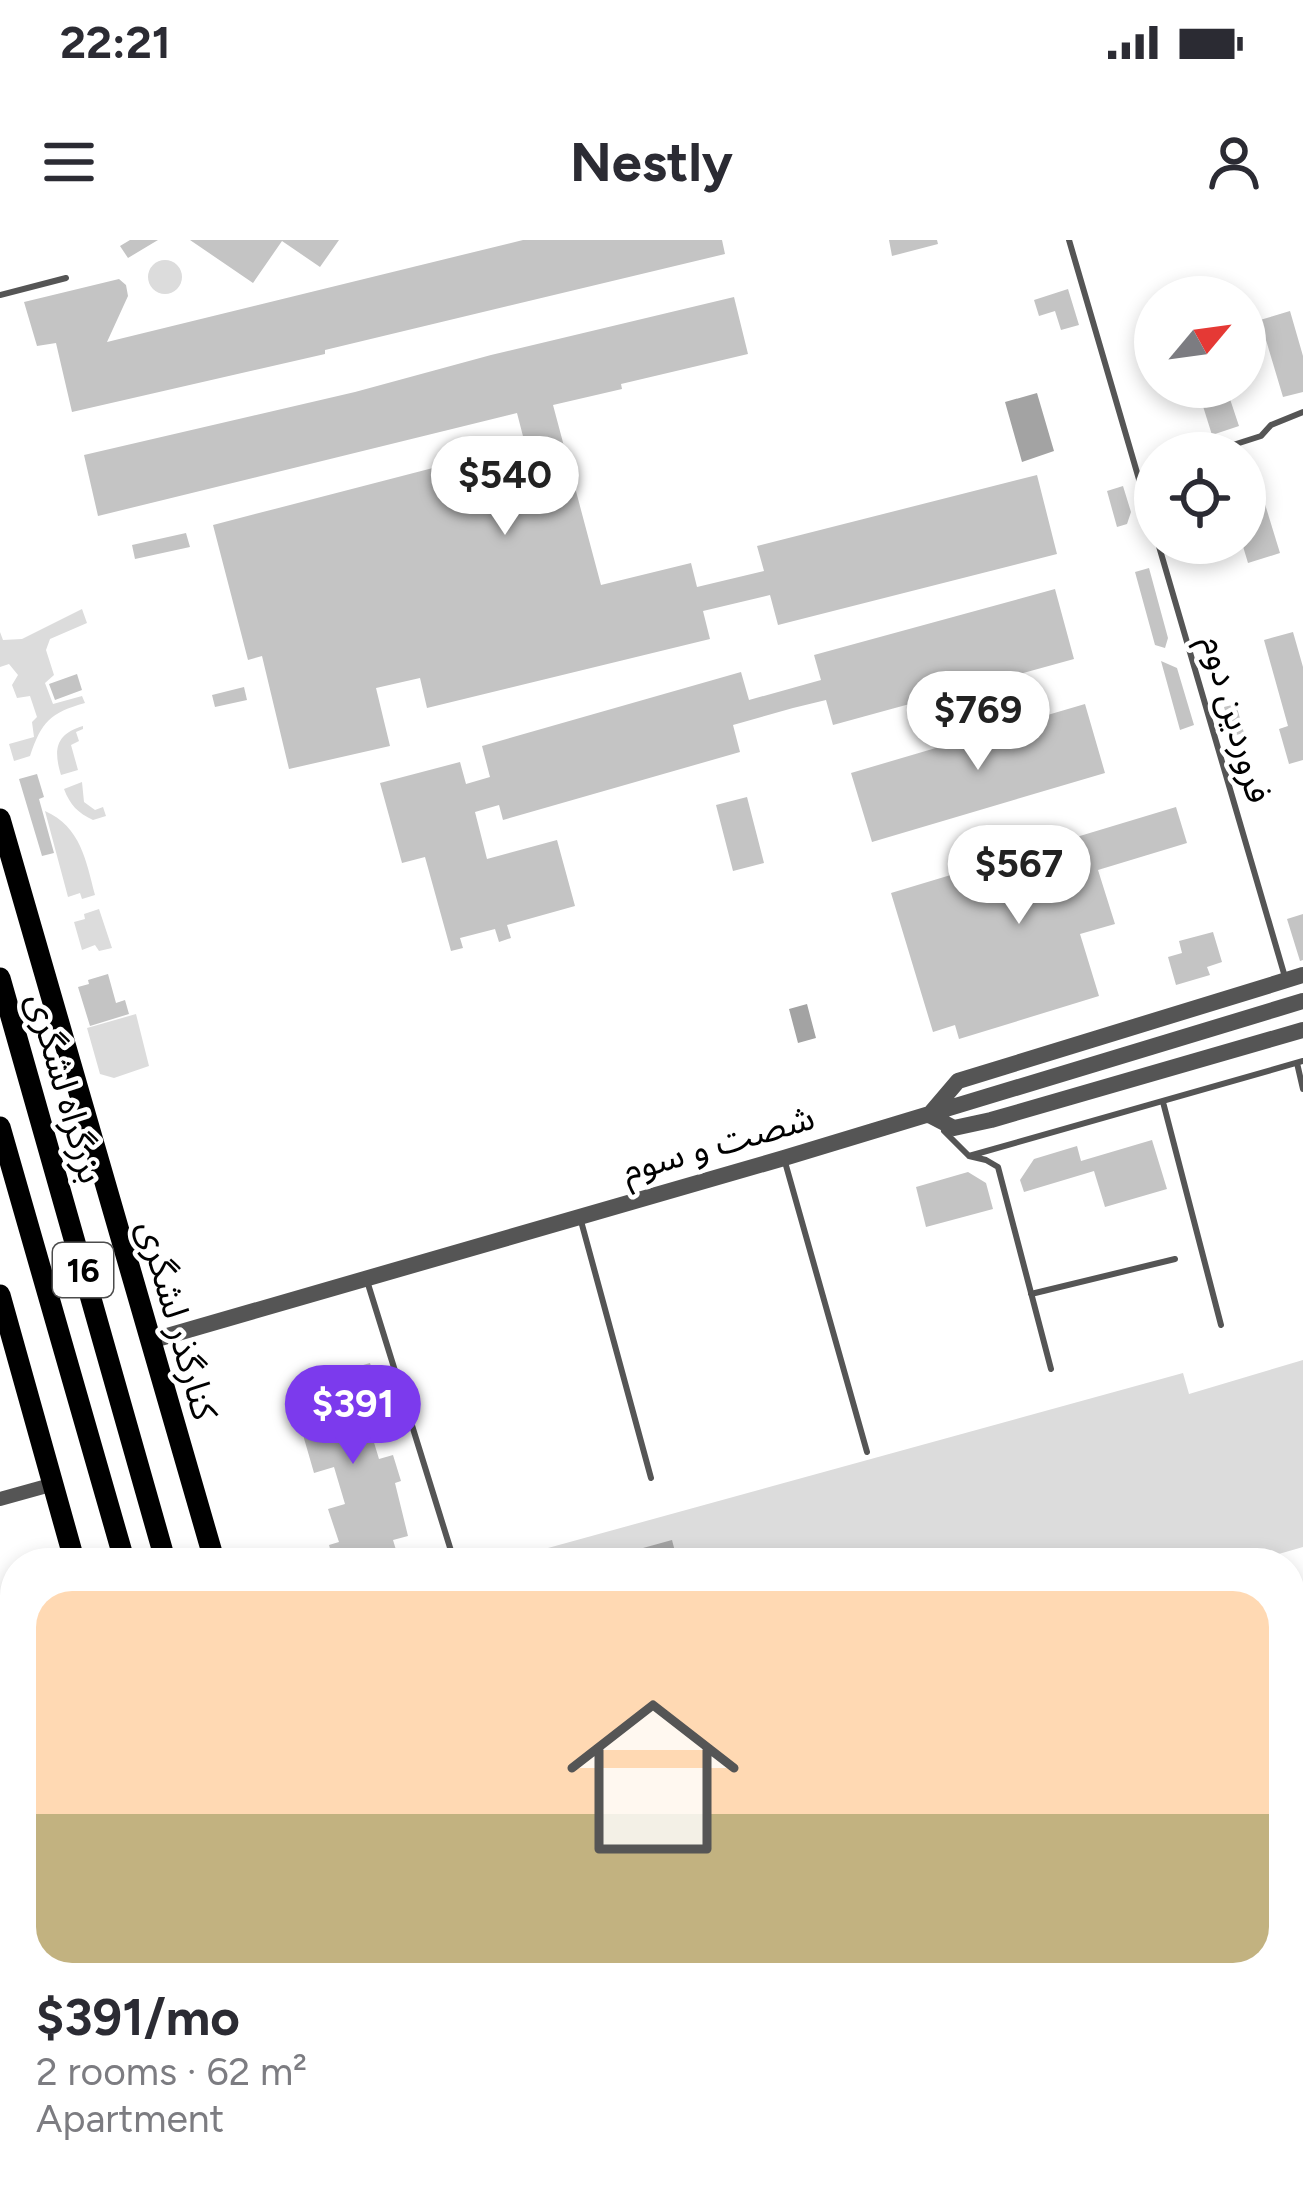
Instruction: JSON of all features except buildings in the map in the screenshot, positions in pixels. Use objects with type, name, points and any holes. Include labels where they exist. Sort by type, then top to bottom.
[{"type":"main road","name":"کنارگذر لشگری","points":[[0,819],[211,1548]]},
{"type":"main road","name":"بزرگراه لشگری","points":[[0,978],[162,1548]]},
{"type":"main road","name":"بزرگراه لشگری","points":[[0,1127],[121,1548]]},
{"type":"main road","points":[[0,1295],[71,1548]]},
{"type":"street","points":[[1294,978],[958,1081],[929,1115],[954,1128],[991,1120],[1303,1030]]},
{"type":"street","name":"شصت و سوم","points":[[150,1341],[784,1158],[1303,1001]]},
{"type":"street","points":[[0,1499],[54,1484]]},
{"type":"lane","points":[[1069,240],[1134,462]]},
{"type":"lane","points":[[0,296],[66,278]]},
{"type":"lane","points":[[1264,432],[1303,412]]},
{"type":"lane","name":"فروردین دوم","points":[[1164,564],[1294,978]]},
{"type":"lane","points":[[969,1156],[1300,1062],[1303,1089]]},
{"type":"lane","points":[[1163,1102],[1221,1325]]},
{"type":"lane","points":[[929,1115],[969,1156],[998,1167],[1051,1370]]},
{"type":"lane","points":[[784,1158],[867,1452]]},
{"type":"lane","points":[[580,1217],[651,1478]]},
{"type":"lane","points":[[1031,1294],[1175,1259]]},
{"type":"lane","points":[[368,1280],[450,1548]]},
{"type":"shaded area","points":[[165,260],[177,265],[182,277],[177,289],[165,294],[153,289],[148,277],[153,265]]},
{"type":"shaded area","points":[[1037,393],[1054,451],[1022,462],[1005,402]]},
{"type":"shaded area","points":[[82,609],[87,623],[50,639],[46,650],[54,675],[45,683],[53,704],[82,696],[85,703],[49,720],[30,756],[14,761],[9,744],[34,737],[32,722],[37,717],[30,696],[17,698],[12,685],[18,675],[9,664],[0,667],[0,632],[3,640],[22,639]]},
{"type":"shaded area","points":[[83,726],[76,732],[79,741],[71,745],[78,770],[61,775],[59,744],[67,733]]},
{"type":"shaded area","points":[[82,782],[84,802],[95,810],[103,807],[106,816],[93,820],[72,804],[64,789]]},
{"type":"shaded area","points":[[45,811],[74,836],[95,895],[68,897]]},
{"type":"shaded area","points":[[99,909],[112,948],[99,951],[95,945],[82,950],[74,922]]},
{"type":"shaded area","points":[[807,1004],[816,1038],[798,1043],[789,1009]]},
{"type":"shaded area","points":[[136,1014],[149,1066],[114,1078],[100,1074],[87,1028]]},
{"type":"shaded area","points":[[1303,1360],[1303,1547],[548,1548],[1183,1373],[1189,1394]]},
{"type":"shaded area","points":[[672,1540],[674,1548],[643,1548]]}]
